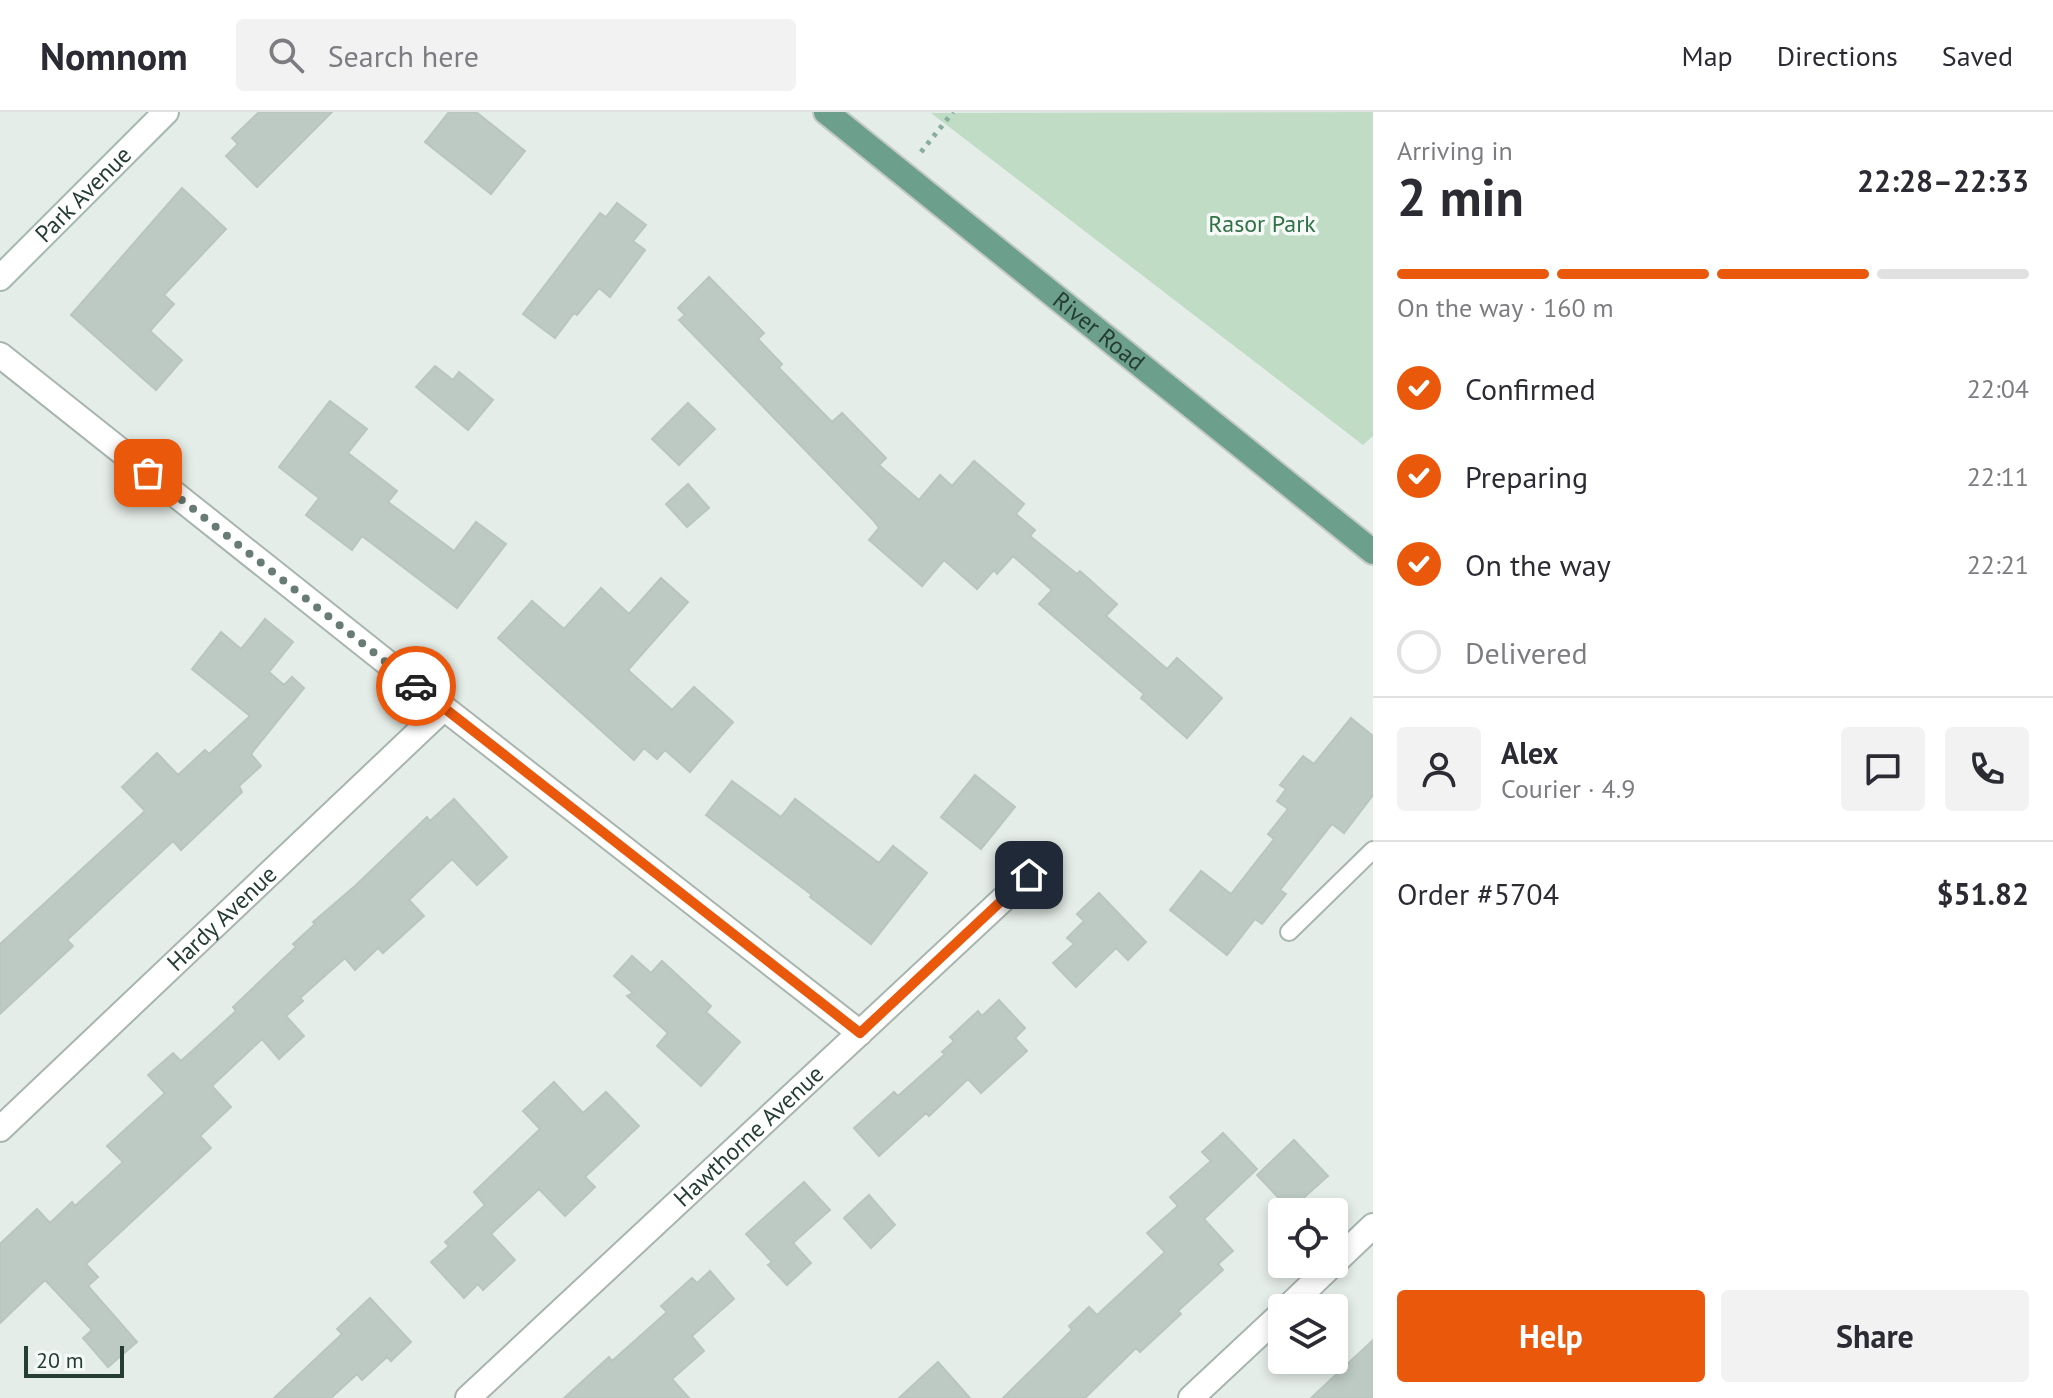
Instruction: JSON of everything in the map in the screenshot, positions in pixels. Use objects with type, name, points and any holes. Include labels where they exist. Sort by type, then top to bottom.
[{"type":"main road","name":"River Road","points":[[826,112],[1373,552]]},
{"type":"street","name":"Park Avenue","points":[[0,278],[166,112]]},
{"type":"street","points":[[0,355],[860,1033]]},
{"type":"street","name":"Hardy Avenue","points":[[0,1129],[444,708]]},
{"type":"street","name":"Hawthorne Avenue","points":[[468,1398],[1029,875]]},
{"type":"street","points":[[1348,1250],[1373,1226]]},
{"type":"street","points":[[1302,1294],[1319,1278]]},
{"type":"street","points":[[1191,1398],[1268,1326]]},
{"type":"lane","points":[[1289,932],[1373,850]]},
{"type":"path","points":[[904,174],[953,112]]},
{"type":"green space","name":"Rasor Park","points":[[1373,112],[1373,436],[1363,445],[931,113]]},
{"type":"building","points":[[259,112],[332,112],[257,187],[226,156],[238,144],[232,138]]},
{"type":"building","points":[[449,112],[476,112],[525,151],[491,194],[425,142]]},
{"type":"building","points":[[182,188],[226,229],[164,295],[174,304],[150,331],[182,360],[156,390],[71,315]]},
{"type":"building","points":[[617,203],[646,225],[633,241],[645,250],[610,297],[599,288],[555,338],[523,314],[600,213],[606,217]]},
{"type":"building","points":[[709,277],[764,333],[758,339],[782,364],[779,368],[832,422],[842,413],[886,458],[879,465],[919,500],[940,475],[952,486],[974,461],[1024,504],[1016,514],[1035,530],[1030,536],[1077,574],[1080,571],[1117,604],[1106,616],[1167,669],[1177,658],[1222,698],[1187,738],[1141,698],[1144,694],[1039,604],[1052,590],[1013,556],[997,574],[994,570],[977,589],[944,560],[922,586],[869,540],[879,528],[874,521],[679,320],[685,315],[678,308]]},
{"type":"building","points":[[435,366],[453,380],[459,372],[493,400],[468,430],[416,387]]},
{"type":"building","points":[[330,401],[367,429],[348,453],[397,491],[388,502],[454,551],[476,522],[506,544],[457,608],[362,536],[352,550],[306,515],[319,498],[279,467]]},
{"type":"building","points":[[688,403],[715,429],[679,465],[652,439]]},
{"type":"building","points":[[688,484],[709,508],[687,527],[666,504]]},
{"type":"building","points":[[661,578],[688,602],[628,670],[672,710],[694,687],[733,722],[690,772],[665,750],[657,759],[644,748],[634,760],[498,638],[532,601],[564,629],[601,588],[629,614]]},
{"type":"building","points":[[265,619],[293,642],[269,672],[284,685],[292,677],[304,688],[251,754],[261,766],[239,786],[242,792],[181,850],[173,841],[67,940],[73,946],[0,1014],[0,944],[145,811],[122,787],[157,753],[178,775],[205,750],[209,754],[250,716],[192,669],[221,632],[241,649]]},
{"type":"building","points":[[1351,718],[1373,736],[1373,795],[1344,833],[1332,824],[1280,890],[1286,894],[1262,924],[1255,919],[1227,955],[1170,910],[1201,871],[1231,894],[1274,839],[1268,834],[1288,809],[1277,801],[1286,789],[1280,785],[1303,756],[1314,764]]},
{"type":"building","points":[[975,775],[1015,807],[981,849],[941,817]]},
{"type":"building","points":[[732,781],[781,817],[795,799],[879,863],[893,846],[927,873],[871,944],[706,815]]},
{"type":"building","points":[[454,799],[507,857],[477,885],[452,859],[409,900],[424,916],[383,953],[378,948],[355,970],[345,958],[300,998],[303,1001],[286,1016],[304,1036],[279,1059],[262,1039],[212,1086],[231,1107],[200,1136],[211,1148],[86,1264],[98,1277],[88,1286],[137,1342],[108,1367],[83,1338],[92,1330],[45,1280],[0,1323],[0,1244],[37,1209],[50,1223],[72,1202],[75,1206],[123,1162],[107,1146],[165,1093],[148,1075],[173,1053],[181,1061],[236,1011],[233,1007],[296,947],[293,944],[315,924],[313,922],[427,817],[430,821]]},
{"type":"building","points":[[1099,893],[1146,942],[1128,960],[1116,948],[1076,987],[1053,963],[1074,944],[1067,938],[1084,921],[1077,914]]},
{"type":"building","points":[[632,956],[651,973],[662,961],[711,1006],[706,1012],[740,1042],[701,1086],[657,1046],[668,1033],[627,996],[633,993],[614,976]]},
{"type":"building","points":[[999,1000],[1025,1028],[1015,1038],[1027,1051],[981,1093],[968,1079],[929,1116],[926,1113],[879,1156],[854,1128],[894,1092],[898,1096],[945,1054],[942,1052],[954,1041],[950,1037],[978,1011],[982,1016]]},
{"type":"building","points":[[554,1082],[583,1113],[606,1092],[639,1126],[585,1177],[595,1187],[565,1216],[539,1189],[491,1234],[515,1260],[483,1290],[478,1284],[464,1298],[431,1262],[449,1246],[445,1242],[485,1205],[474,1192],[540,1129],[523,1111]]},
{"type":"building","points":[[1223,1133],[1257,1169],[1204,1219],[1233,1251],[1218,1264],[1223,1270],[1178,1311],[1181,1314],[1140,1352],[1136,1348],[1085,1398],[1003,1398],[1072,1330],[1069,1326],[1089,1307],[1097,1315],[1165,1252],[1147,1233],[1178,1206],[1170,1197],[1211,1161],[1202,1152]]},
{"type":"building","points":[[1294,1140],[1328,1176],[1303,1198],[1279,1198],[1257,1175]]},
{"type":"building","points":[[804,1182],[830,1210],[793,1243],[811,1263],[787,1285],[768,1265],[772,1262],[746,1234]]},
{"type":"building","points":[[869,1195],[895,1225],[871,1248],[844,1218]]},
{"type":"building","points":[[710,1271],[734,1299],[692,1336],[704,1351],[672,1379],[689,1398],[564,1398],[609,1357],[612,1361],[667,1312],[661,1306],[692,1278],[697,1283]]},
{"type":"building","points":[[370,1298],[411,1342],[391,1361],[387,1357],[362,1380],[357,1374],[331,1398],[274,1398],[342,1334],[337,1329]]},
{"type":"building","points":[[1373,1340],[1373,1398],[1311,1398],[1337,1374],[1348,1374],[1348,1363]]},
{"type":"building","points":[[938,1362],[970,1398],[899,1398],[926,1373]]},
{"type":"way so far","points":[[148,473],[416,686]]},
{"type":"route","points":[[416,686],[860,1033],[1029,875]]}]
